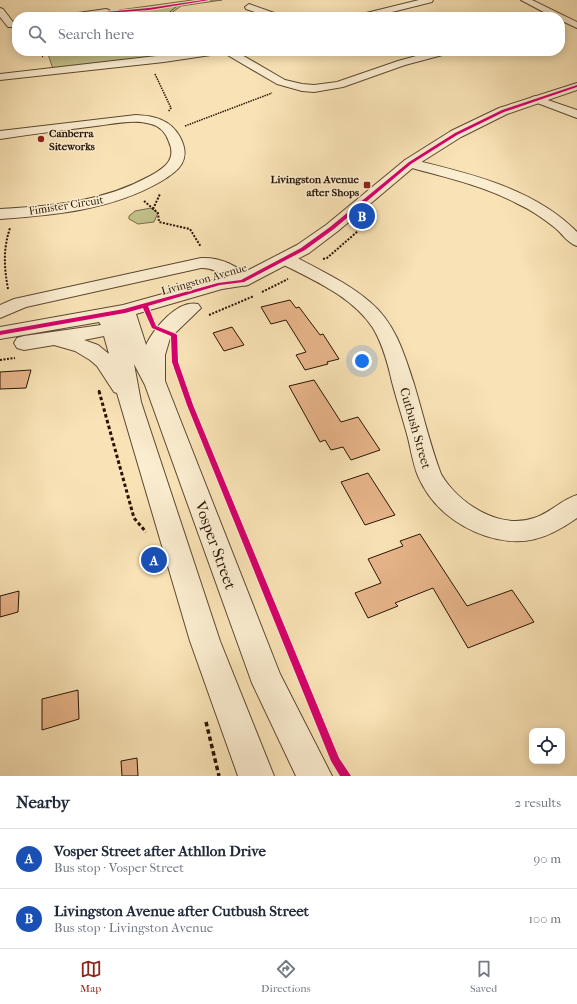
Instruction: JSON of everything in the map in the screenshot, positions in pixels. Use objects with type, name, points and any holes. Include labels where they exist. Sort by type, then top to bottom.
[{"type":"street","points":[[382,12],[429,0]]},
{"type":"street","points":[[525,0],[549,12]]},
{"type":"street","points":[[380,5],[391,10]]},
{"type":"street","points":[[249,7],[263,12]]},
{"type":"street","points":[[0,11],[12,23]]},
{"type":"street","points":[[565,20],[577,26]]},
{"type":"street","points":[[0,27],[12,25]]},
{"type":"street","points":[[565,29],[577,26]]},
{"type":"street","points":[[0,77],[186,56]]},
{"type":"street","points":[[236,56],[280,82],[292,86],[316,88],[328,87],[427,56]]},
{"type":"street","name":"Livingston Avenue","points":[[0,346],[56,339],[118,320],[220,284],[242,281],[303,249],[332,228],[410,163],[472,125],[503,111],[577,86]]},
{"type":"street","points":[[536,99],[577,114]]},
{"type":"street","points":[[0,135],[122,119],[149,119],[164,125],[172,132]]},
{"type":"street","name":"Fimister Circuit","points":[[0,214],[80,205],[107,199],[131,191],[152,181],[169,170],[177,162],[180,150],[172,132]]},
{"type":"street","points":[[410,163],[515,196],[554,218],[577,241]]},
{"type":"street","name":"Cutbush Street","points":[[286,259],[357,300],[376,318],[395,353],[430,475],[445,498],[456,508],[480,523],[508,532],[521,532],[545,526],[577,505]]},
{"type":"street","name":"Livingston Avenue","points":[[0,312],[20,303],[201,263],[216,263],[225,267],[242,281]]},
{"type":"street","name":"Livingston Avenue","points":[[0,333],[118,320],[191,308],[229,294],[236,290],[242,281]]},
{"type":"street","points":[[156,384],[153,360],[158,339],[169,325],[191,308]]},
{"type":"street","points":[[118,320],[123,363],[130,402],[205,641],[256,776]]},
{"type":"street","name":"Vosper Street","points":[[118,320],[156,384],[268,683],[314,776]]},
{"type":"street","points":[[56,339],[82,345],[99,355],[112,368],[130,402]]},
{"type":"path","points":[[163,7],[181,4]]},
{"type":"path","points":[[171,12],[181,4]]},
{"type":"path","points":[[150,61],[171,108],[164,118],[158,122]]},
{"type":"path","points":[[172,132],[292,86]]},
{"type":"path","points":[[131,191],[158,213],[159,222],[190,228],[204,251]]},
{"type":"path","points":[[9,291],[3,264],[5,241],[16,213]]},
{"type":"path","points":[[0,360],[21,358]]},
{"type":"path","points":[[97,384],[134,518],[147,534]]},
{"type":"path","points":[[205,720],[219,776]]},
{"type":"shaded area","points":[[192,0],[222,0],[181,6],[173,12],[119,12],[119,10]]},
{"type":"shaded area","points":[[49,56],[161,56],[53,69]]},
{"type":"shaded area","points":[[151,208],[158,213],[154,222],[138,224],[129,219],[129,216],[135,211]]},
{"type":"building","points":[[290,300],[296,308],[299,307],[320,335],[323,334],[339,359],[327,362],[328,364],[305,370],[296,355],[306,352],[286,320],[271,324],[261,307]]},
{"type":"building","points":[[232,327],[244,345],[224,351],[213,333]]},
{"type":"building","points":[[31,370],[26,388],[0,389],[0,372]]},
{"type":"building","points":[[314,380],[341,422],[358,417],[380,450],[351,460],[343,447],[331,450],[325,440],[320,442],[289,386]]},
{"type":"building","points":[[368,473],[395,515],[365,525],[341,482]]},
{"type":"building","points":[[420,534],[467,606],[512,590],[534,622],[468,648],[433,588],[395,603],[398,606],[368,618],[355,593],[381,583],[368,559],[403,546],[400,541]]},
{"type":"building","points":[[19,591],[18,612],[0,617],[0,596]]},
{"type":"building","points":[[78,690],[79,719],[42,730],[42,699]]},
{"type":"building","points":[[137,758],[138,776],[122,776],[121,761]]},
{"type":"cycle path","points":[[106,12],[149,9],[208,0]]},
{"type":"cycle path","points":[[0,333],[125,311],[220,284],[242,281],[303,249],[332,228],[410,163],[456,134],[503,111],[577,86]]},
{"type":"cycle path","points":[[145,306],[154,327],[174,335],[175,362],[190,405],[336,761],[346,776]]},
{"type":"place","name":"Canberra Siteworks","points":[[41,139]]},
{"type":"place","name":"Livingston Avenue after Shops","points":[[367,185]]},
{"type":"place","name":"Livingston Avenue after Cutbush Street","points":[[362,216]]},
{"type":"place","name":"Vosper Street after Athllon Drive","points":[[154,560]]}]
